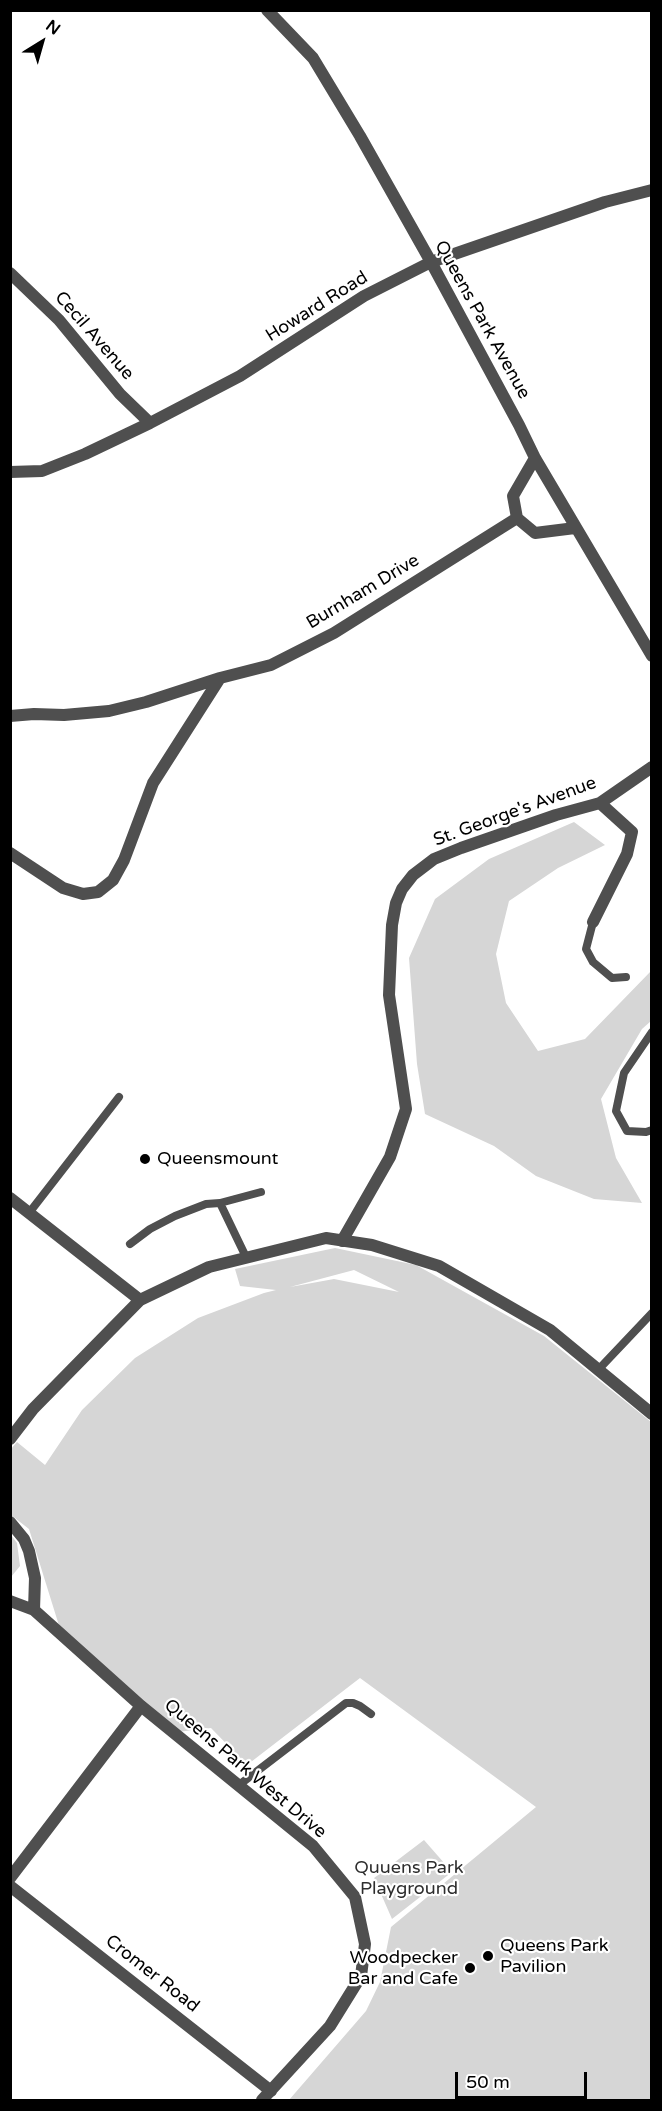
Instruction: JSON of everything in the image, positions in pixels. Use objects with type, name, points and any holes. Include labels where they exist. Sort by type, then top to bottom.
[{"type":"street","name":"Queens Park Avenue","points":[[267,10],[313,58],[431,262],[535,458],[651,656]]},
{"type":"street","name":"Howard Road","points":[[10,472],[42,471],[86,454],[150,423],[240,376],[364,296],[431,262],[605,202],[651,190]]},
{"type":"street","name":"Cecil Avenue","points":[[10,273],[59,320],[120,394],[150,423]]},
{"type":"street","points":[[535,458],[513,496],[517,518],[535,532],[575,528]]},
{"type":"street","name":"Burnham Drive","points":[[10,716],[109,711],[271,665],[334,633],[517,518]]},
{"type":"street","points":[[10,853],[63,888],[82,894],[98,892],[113,880],[124,860],[153,783],[220,678]]},
{"type":"street","name":"St. George's Avenue","points":[[342,1240],[390,1157],[406,1109],[389,995],[392,925],[396,903],[402,889],[413,875],[434,860],[461,848],[555,815],[600,803],[651,767]]},
{"type":"street","points":[[592,922],[627,854],[632,832],[600,803]]},
{"type":"street","points":[[10,1198],[140,1300]]},
{"type":"street","points":[[10,1439],[33,1409],[140,1300],[210,1267],[327,1238],[372,1245],[439,1266],[550,1330],[650,1410]]},
{"type":"street","points":[[10,1522],[24,1539],[29,1551],[35,1578],[34,1610]]},
{"type":"street","name":"Queens Park West Drive","points":[[10,1601],[34,1610],[141,1706],[313,1846],[356,1897],[365,1944],[361,1976],[330,2026],[267,2096]]},
{"type":"street","points":[[10,1878],[141,1706]]},
{"type":"street","name":"Cromer Road","points":[[10,1886],[267,2096]]},
{"type":"lane","points":[[592,922],[586,949],[593,962],[612,978],[626,977]]},
{"type":"lane","points":[[651,1032],[624,1073],[616,1111],[627,1131],[651,1130]]},
{"type":"lane","points":[[29,1213],[119,1097]]},
{"type":"lane","points":[[130,1244],[150,1229],[175,1216],[206,1204],[220,1203],[261,1192]]},
{"type":"lane","points":[[220,1203],[246,1257]]},
{"type":"lane","points":[[598,1370],[651,1313]]},
{"type":"lane","points":[[239,1785],[346,1703],[360,1706],[371,1714]]},
{"type":"green space","points":[[574,822],[605,845],[558,868],[509,901],[496,954],[506,1003],[538,1051],[585,1039],[651,971],[651,1021],[642,1029],[601,1099],[616,1158],[642,1203],[594,1199],[536,1176],[494,1146],[425,1114],[417,1064],[409,958],[435,899],[489,859]]},
{"type":"green space","points":[[335,1248],[416,1265],[544,1336],[651,1422],[651,2100],[289,2100],[366,2011],[380,1982],[391,1927],[536,1807],[360,1678],[247,1765],[211,1728],[177,1732],[61,1632],[29,1529],[11,1515],[10,1450],[17,1442],[45,1465],[82,1410],[135,1358],[198,1318],[276,1290],[240,1286],[235,1269]],"holes":[[[354,1270],[399,1292],[334,1279],[290,1287]]]},
{"type":"green space","points":[[11,1535],[17,1543],[20,1566],[11,1577]]},
{"type":"green space","name":"Quuens Park Playground","points":[[424,1840],[452,1872],[392,1919],[374,1878]]},
{"type":"place","name":"Queensmount","points":[[145,1159]]},
{"type":"place","name":"Queens Park Pavilion","points":[[488,1956]]},
{"type":"place","name":"Woodpecker Bar and Cafe","points":[[470,1968]]}]
